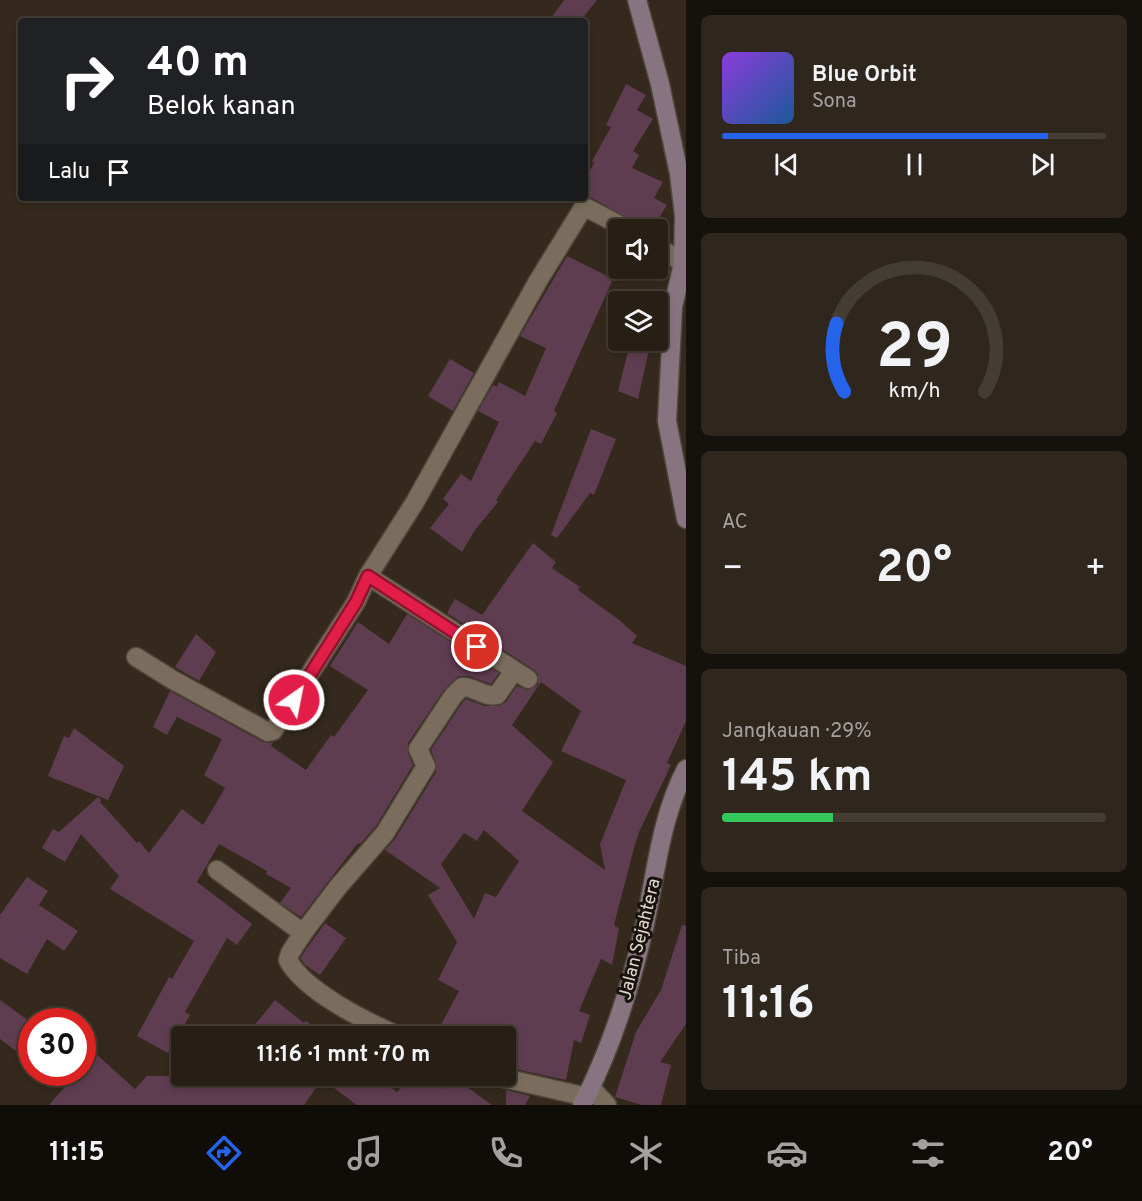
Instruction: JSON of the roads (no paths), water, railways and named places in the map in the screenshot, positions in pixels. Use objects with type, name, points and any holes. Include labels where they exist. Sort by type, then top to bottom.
[{"type":"street","points":[[637,0],[660,84],[679,174],[684,216],[683,263],[673,307],[667,421],[686,519]]},
{"type":"street","points":[[136,657],[268,732],[273,731],[356,602],[368,576],[414,502],[538,280],[583,208],[608,219]]},
{"type":"street","points":[[668,253],[683,263]]},
{"type":"street","points":[[368,576],[521,675],[497,695],[490,696],[468,687],[462,687],[453,696],[418,749],[426,766],[385,833],[338,887],[290,953],[288,960],[292,968],[303,979],[356,1016],[378,1026]]},
{"type":"street","name":"Jalan Sejahtera","points":[[587,1097],[610,1044],[634,968],[652,893],[662,832],[686,769]]},
{"type":"street","points":[[217,870],[303,933]]},
{"type":"street","points":[[516,1081],[587,1097],[607,1105]]}]
